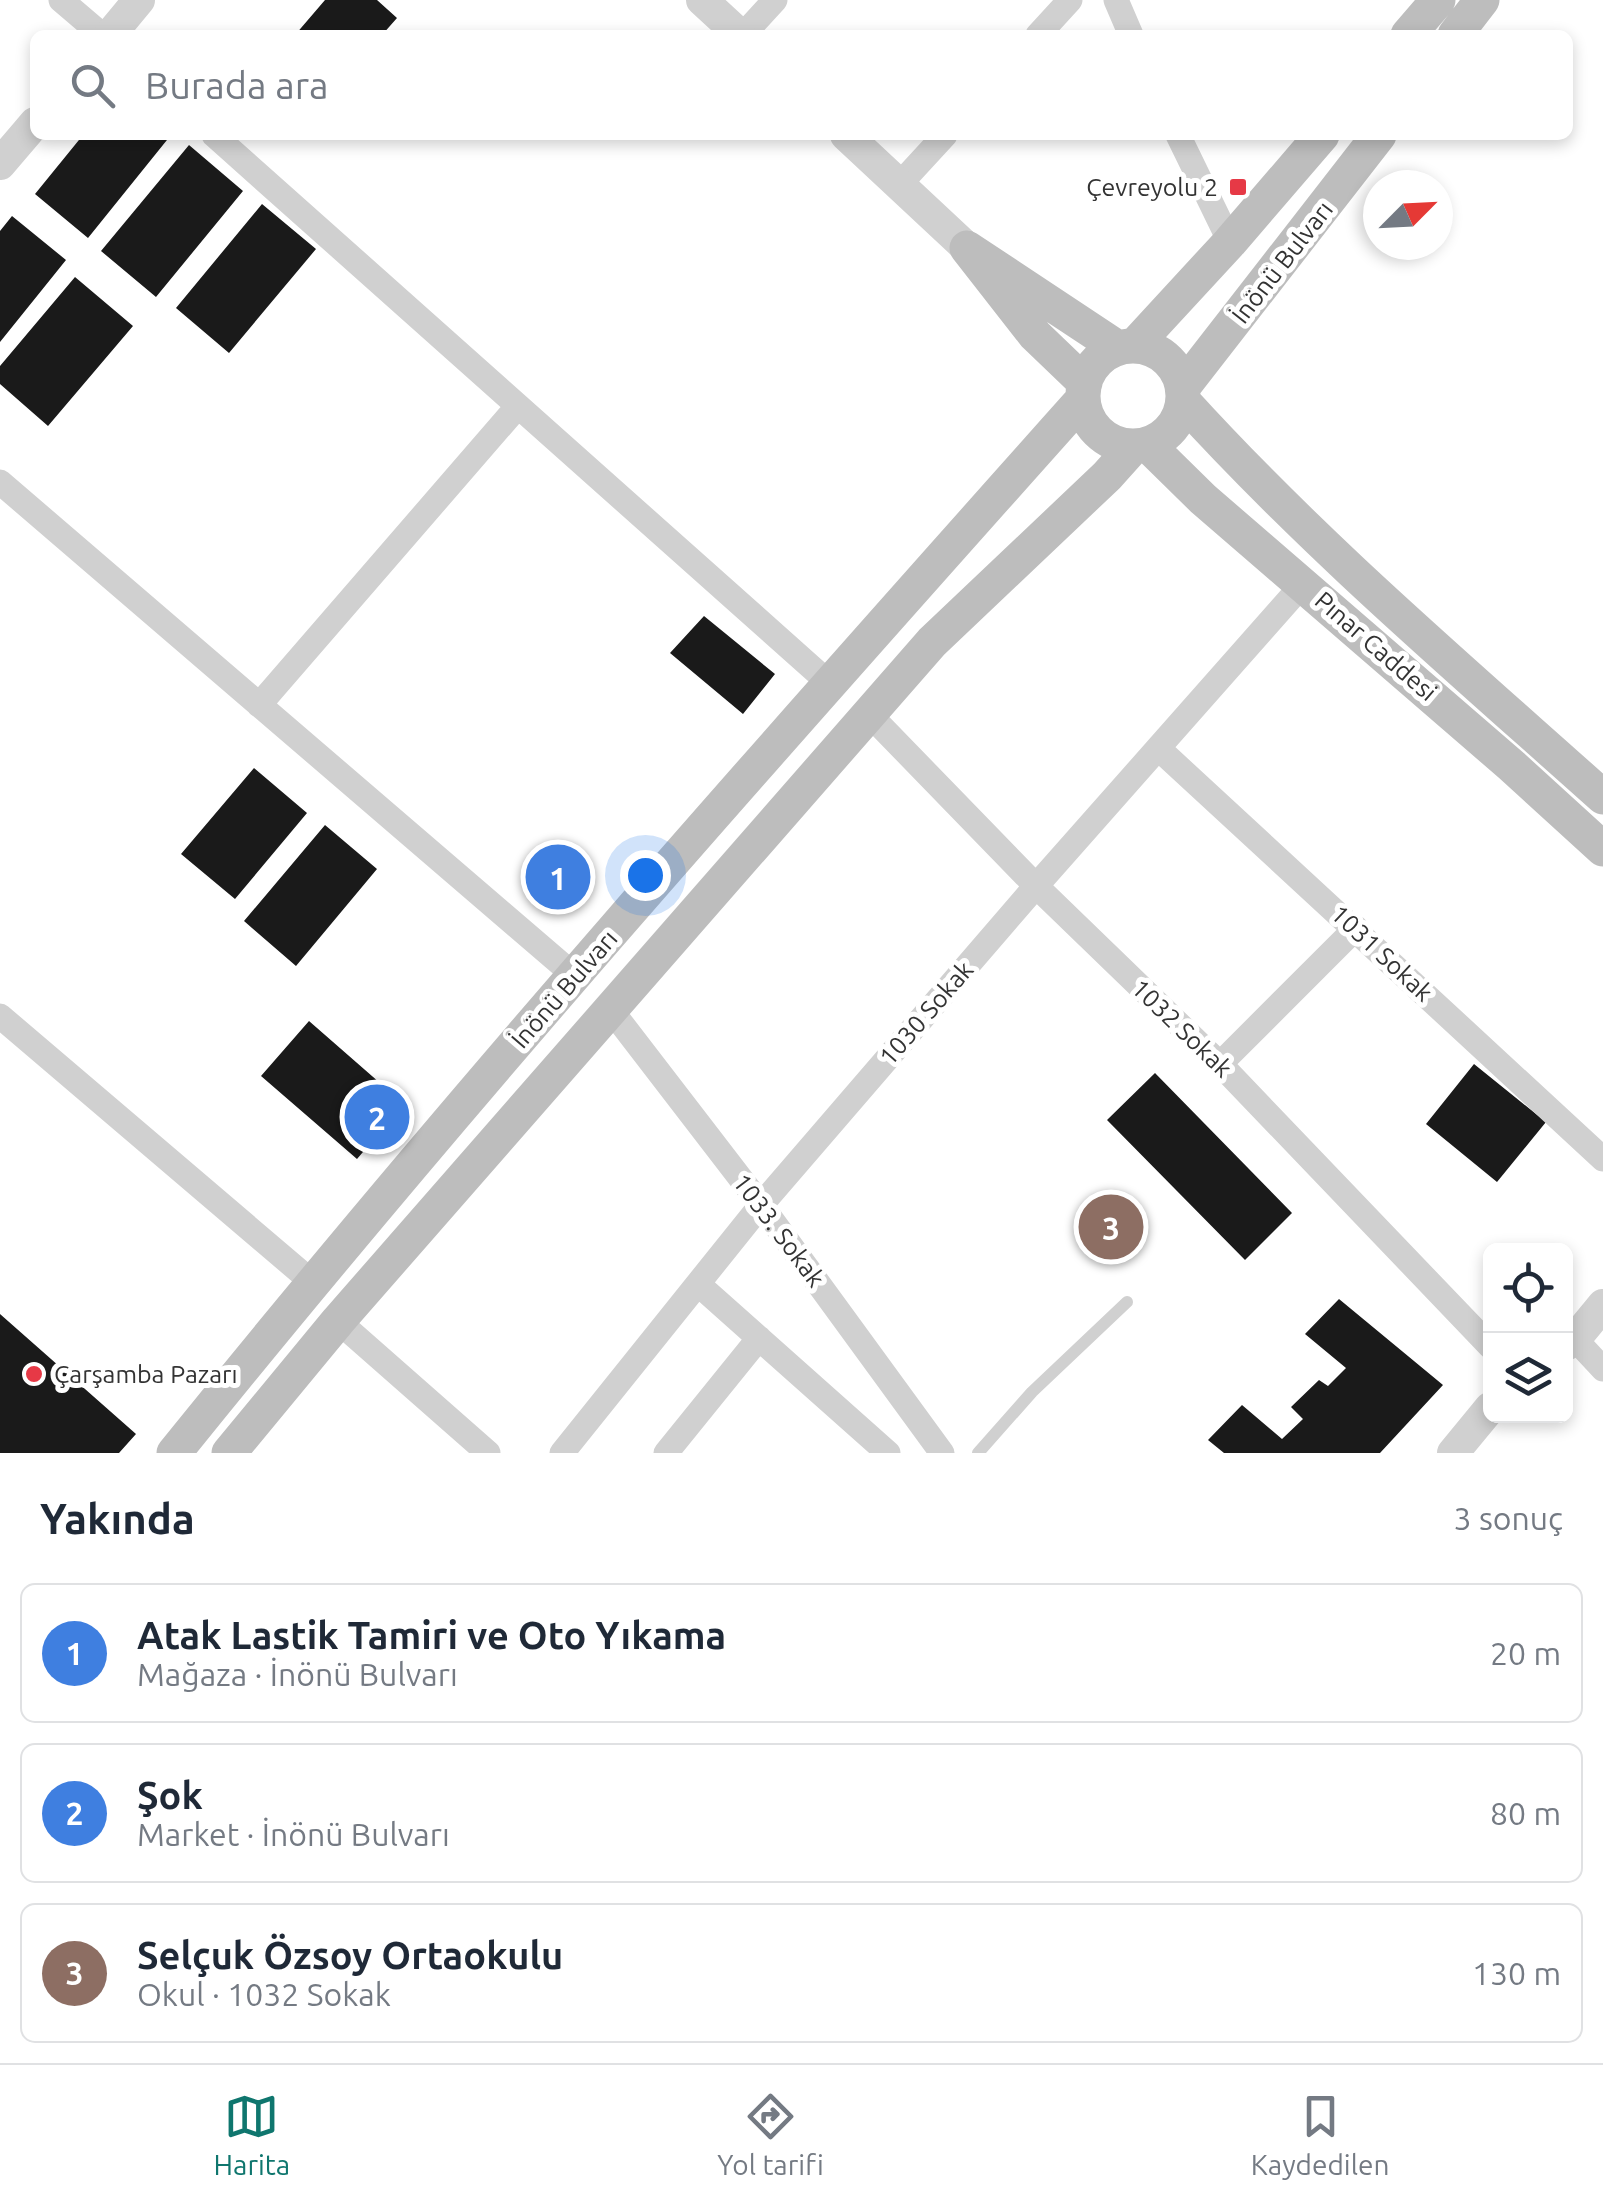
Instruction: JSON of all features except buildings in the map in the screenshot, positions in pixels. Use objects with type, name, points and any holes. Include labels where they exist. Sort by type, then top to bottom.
[{"type":"main road","points":[[1412,30],[1438,0]]},
{"type":"main road","points":[[1459,30],[1482,0]]},
{"type":"main road","name":"İnönü Bulvarı","points":[[1126,346],[1230,242],[1318,140]]},
{"type":"main road","name":"İnönü Bulvarı","points":[[1183,394],[1375,140]]},
{"type":"main road","points":[[967,248],[1126,346],[1151,349],[1177,370],[1183,394],[1172,428],[1140,446],[1104,438],[1086,414],[1084,391],[1092,367],[1103,356],[1126,346]]},
{"type":"main road","points":[[967,248],[1084,391]]},
{"type":"main road","name":"İnönü Bulvarı","points":[[174,1453],[312,1282],[1084,391]]},
{"type":"main road","name":"Pınar Caddesi","points":[[1183,394],[1257,482],[1317,542],[1603,797]]},
{"type":"main road","name":"İnönü Bulvarı","points":[[229,1453],[338,1322],[932,642],[1140,446]]},
{"type":"main road","name":"Pınar Caddesi","points":[[1140,446],[1304,583],[1603,849]]},
{"type":"main road","points":[[575,976],[611,1010]]},
{"type":"main road","points":[[312,1282],[338,1322]]},
{"type":"street","points":[[62,0],[96,30]]},
{"type":"street","points":[[114,30],[140,0]]},
{"type":"street","points":[[702,0],[736,30]]},
{"type":"street","points":[[747,30],[775,0]]},
{"type":"street","points":[[1043,30],[1070,0]]},
{"type":"street","points":[[1116,0],[1129,30]]},
{"type":"street","points":[[0,164],[30,129]]},
{"type":"street","points":[[220,140],[829,684]]},
{"type":"street","points":[[851,140],[967,248]]},
{"type":"street","points":[[899,184],[940,140]]},
{"type":"street","points":[[1180,140],[1230,242]]},
{"type":"street","points":[[259,705],[518,406]]},
{"type":"street","points":[[0,482],[575,976]]},
{"type":"street","name":"1030 Sokak","points":[[562,1453],[761,1205],[1304,583]]},
{"type":"street","name":"1032 Sokak","points":[[869,714],[1036,886],[1220,1064],[1483,1339]]},
{"type":"street","name":"1031 Sokak","points":[[1159,749],[1603,1159]]},
{"type":"street","points":[[1220,1064],[1356,928]]},
{"type":"street","name":"1033. Sokak","points":[[611,1010],[761,1205],[942,1453]]},
{"type":"street","points":[[0,1016],[312,1282]]},
{"type":"street","points":[[698,1284],[888,1453]]},
{"type":"street","points":[[1573,1339],[1603,1304]]},
{"type":"street","points":[[338,1322],[488,1453]]},
{"type":"street","points":[[666,1453],[759,1338]]},
{"type":"street","points":[[1573,1344],[1603,1369]]},
{"type":"street","points":[[1453,1453],[1483,1417]]},
{"type":"lane","points":[[978,1453],[1032,1392],[1127,1302]]},
{"type":"place","name":"Çevreyolu 2","points":[[1238,187]]},
{"type":"place","name":"Atak Lastik Tamiri ve Oto Yıkama","points":[[558,877]]},
{"type":"place","name":"Şok","points":[[377,1117]]},
{"type":"place","name":"Selçuk Özsoy Ortaokulu","points":[[1111,1227]]},
{"type":"place","name":"Çarşamba Pazarı","points":[[34,1374]]}]
